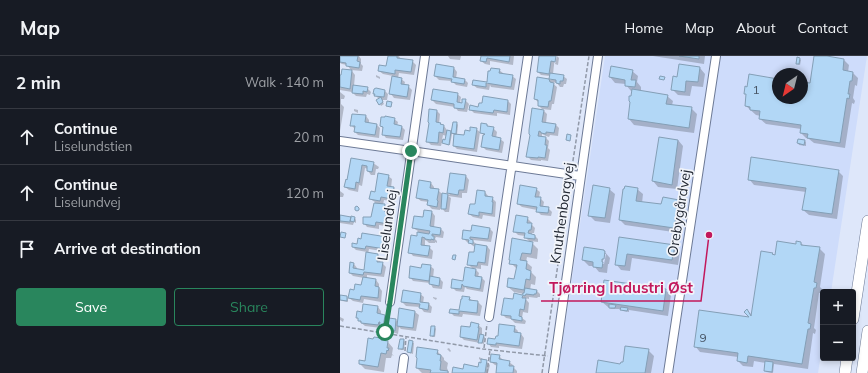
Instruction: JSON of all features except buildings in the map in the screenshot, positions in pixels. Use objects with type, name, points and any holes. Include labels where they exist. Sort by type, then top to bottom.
[{"type":"main road","points":[[856,299],[868,221]]},
{"type":"main road","points":[[862,373],[868,331]]},
{"type":"main road","points":[[845,373],[847,361]]},
{"type":"street","name":"Liselundvej","points":[[390,302],[425,56]]},
{"type":"street","points":[[489,317],[528,56]]},
{"type":"street","name":"Knuthenborgvej","points":[[553,373],[598,56]]},
{"type":"street","name":"Orebygårdvej","points":[[668,373],[716,56]]},
{"type":"street","points":[[340,141],[570,176],[580,176]]},
{"type":"street","points":[[402,373],[404,358]]},
{"type":"path","points":[[542,373],[589,56]]},
{"type":"path","points":[[385,332],[390,302]]},
{"type":"path","points":[[483,349],[489,317]]},
{"type":"path","points":[[340,326],[385,332],[483,349],[556,357]]},
{"type":"path","points":[[404,358],[406,336]]},
{"type":"path","points":[[487,373],[490,350]]},
{"type":"shaded area","points":[[605,56],[867,56],[831,289],[820,289],[820,360],[818,373],[558,373]]},
{"type":"place","name":"Tjørring Industri Øst","points":[[709,235]]},
{"type":"route","points":[[385,332],[411,151]]}]
